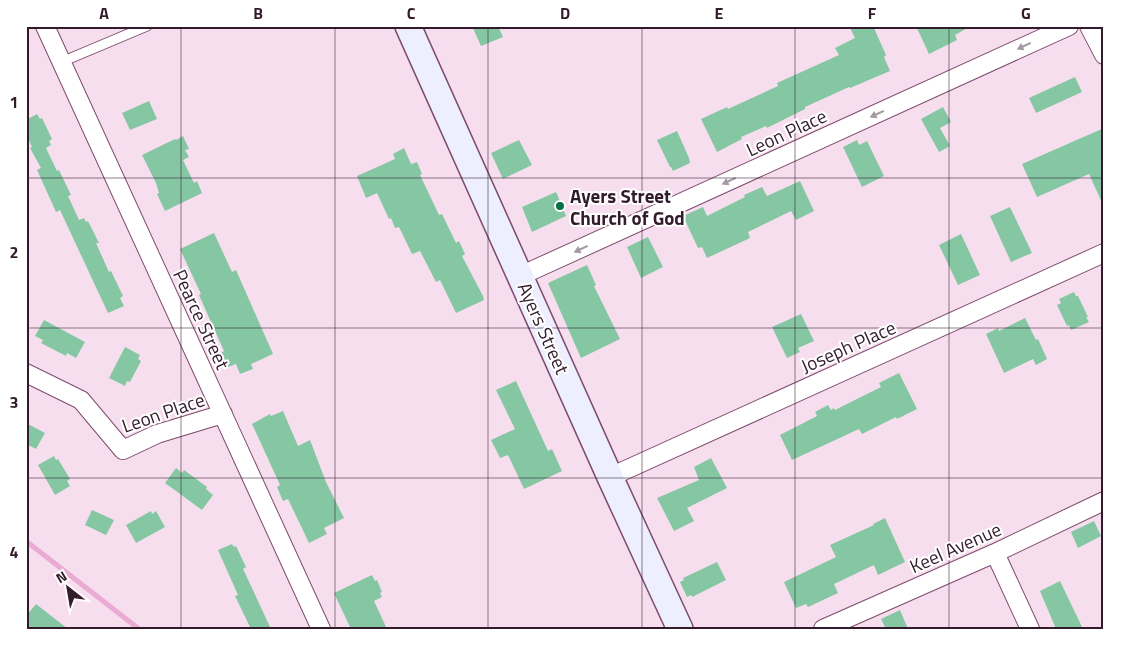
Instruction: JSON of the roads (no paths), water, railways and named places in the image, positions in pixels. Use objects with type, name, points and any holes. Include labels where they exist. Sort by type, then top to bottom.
[{"type":"street","name":"Pearce Street","points":[[45,26],[321,629]]},
{"type":"street","name":"Ayers Street","points":[[408,26],[680,629]]},
{"type":"street","name":"Leon Place","points":[[520,276],[1069,26]]},
{"type":"street","points":[[1089,26],[1104,55]]},
{"type":"street","name":"Joseph Place","points":[[610,477],[1104,253]]},
{"type":"street","name":"Leon Place","points":[[26,373],[80,400],[123,450],[157,434],[223,414]]},
{"type":"street","name":"Keel Avenue","points":[[823,629],[858,622],[1104,501]]},
{"type":"street","points":[[995,553],[1030,629]]},
{"type":"lane","points":[[61,61],[147,26]]},
{"type":"waterway","points":[[26,541],[139,629]]},
{"type":"place","name":"Ayers Street Church of God","points":[[560,206]]}]
